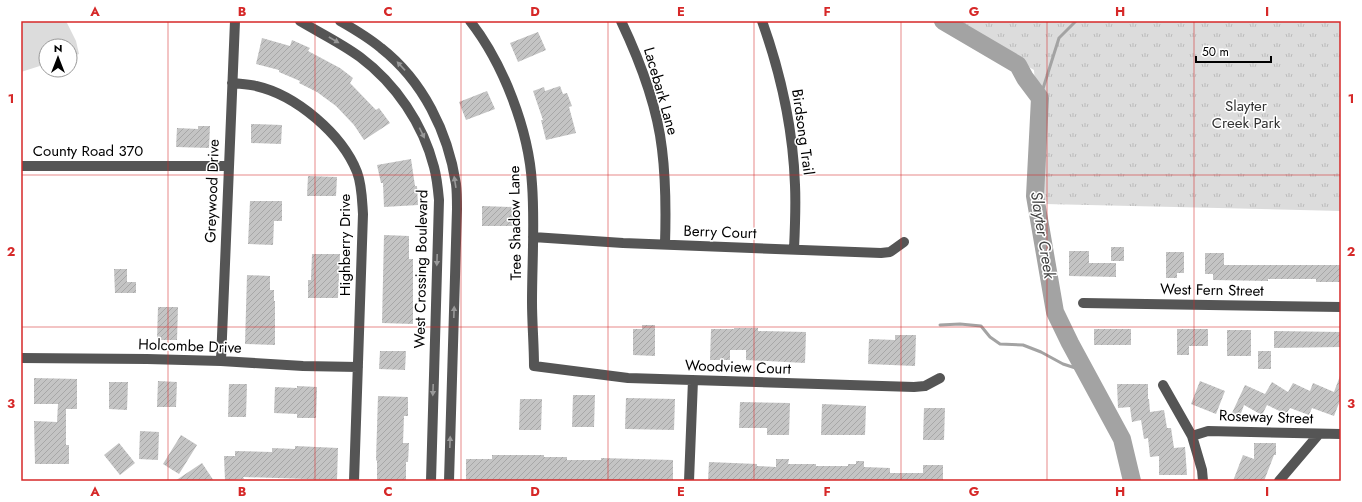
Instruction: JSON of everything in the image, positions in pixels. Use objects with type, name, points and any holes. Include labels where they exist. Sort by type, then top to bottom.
[{"type":"street","name":"Greywood Drive","points":[[221,361],[234,21]]},
{"type":"street","name":"West Crossing Boulevard","points":[[300,21],[360,57],[390,84],[416,120],[435,168],[439,200],[431,481]]},
{"type":"street","points":[[340,21],[382,48],[401,66],[418,87],[442,132],[452,162],[456,186],[457,209],[449,481]]},
{"type":"street","name":"Tree Shadow Lane","points":[[470,21],[486,42],[516,109],[530,166],[532,183],[532,303],[534,366]]},
{"type":"street","name":"Lacebark Lane","points":[[621,21],[634,49],[646,82],[660,134],[666,192],[665,244]]},
{"type":"street","name":"Birdsong Trail","points":[[762,21],[778,73],[788,119],[795,184],[794,250]]},
{"type":"street","name":"Highberry Drive","points":[[232,83],[256,86],[275,93],[310,114],[335,135],[344,148],[357,173],[361,191],[363,214],[354,481]]},
{"type":"street","name":"County Road 370","points":[[21,166],[228,166]]},
{"type":"street","name":"Berry Court","points":[[533,237],[600,242],[881,254],[890,252],[904,242]]},
{"type":"street","name":"West Fern Street","points":[[1084,303],[1341,307]]},
{"type":"street","name":"Holcombe Drive","points":[[21,358],[147,359],[358,367]]},
{"type":"street","name":"Woodview Court","points":[[534,366],[611,377],[920,387],[940,378]]},
{"type":"street","points":[[689,481],[693,380]]},
{"type":"street","points":[[1163,385],[1192,436],[1202,470],[1203,481]]},
{"type":"street","name":"Roseway Street","points":[[1192,436],[1208,431],[1341,434]]},
{"type":"street","points":[[1279,481],[1318,434]]},
{"type":"green space","points":[[21,21],[66,21],[74,38],[38,38],[38,67],[21,72]]},
{"type":"green space","name":"Slayter Creek Park","points":[[952,21],[1341,21],[1341,211],[1045,204],[1043,196],[1034,70]]},
{"type":"building","points":[[538,32],[546,50],[518,62],[510,43]]},
{"type":"building","points":[[262,38],[290,46],[292,40],[310,48],[308,51],[340,68],[353,78],[350,83],[376,110],[379,108],[390,123],[364,140],[354,125],[336,106],[317,92],[299,83],[300,81],[279,72],[279,70],[256,64]]},
{"type":"building","points":[[560,86],[563,94],[567,93],[572,106],[569,107],[576,133],[546,140],[541,120],[543,120],[533,91],[544,87],[545,91]]},
{"type":"building","points":[[487,91],[495,109],[466,120],[459,102]]},
{"type":"building","points":[[251,124],[282,125],[281,144],[251,143]]},
{"type":"building","points":[[198,126],[210,126],[209,148],[176,147],[177,128],[198,129]]},
{"type":"building","points":[[411,159],[415,186],[417,186],[418,205],[384,207],[383,183],[381,183],[377,165]]},
{"type":"building","points":[[308,176],[337,177],[336,196],[307,196]]},
{"type":"building","points":[[250,201],[282,201],[282,221],[274,221],[273,245],[248,244]]},
{"type":"building","points":[[482,206],[513,207],[513,226],[482,226]]},
{"type":"building","points":[[384,235],[409,236],[409,259],[413,259],[413,324],[382,323]]},
{"type":"building","points":[[1111,247],[1124,247],[1124,261],[1111,261]]},
{"type":"building","points":[[1069,251],[1089,251],[1089,263],[1116,263],[1116,277],[1069,276]]},
{"type":"building","points":[[1166,252],[1184,252],[1184,273],[1177,273],[1177,278],[1166,278]]},
{"type":"building","points":[[1205,253],[1224,253],[1224,265],[1341,265],[1341,282],[1316,282],[1316,279],[1268,279],[1268,281],[1213,280],[1213,274],[1205,274]]},
{"type":"building","points":[[312,254],[340,254],[338,298],[308,298],[308,280],[311,280]]},
{"type":"building","points":[[114,269],[127,269],[127,282],[136,282],[136,293],[115,293]]},
{"type":"building","points":[[247,275],[270,276],[270,290],[274,290],[275,301],[275,345],[245,344]]},
{"type":"building","points":[[158,307],[178,307],[177,340],[157,340]]},
{"type":"building","points":[[642,325],[655,325],[655,356],[633,355],[633,329],[642,329]]},
{"type":"building","points":[[758,328],[758,331],[806,332],[805,363],[746,360],[746,350],[730,350],[730,360],[710,360],[711,329]]},
{"type":"building","points":[[1094,329],[1131,329],[1131,345],[1094,345]]},
{"type":"building","points":[[1177,329],[1208,329],[1208,346],[1189,346],[1189,355],[1177,355]]},
{"type":"building","points":[[1227,330],[1251,330],[1251,356],[1227,356]]},
{"type":"building","points":[[1274,331],[1341,332],[1341,347],[1274,348]]},
{"type":"building","points":[[895,335],[916,335],[915,366],[868,364],[869,339],[895,340]]},
{"type":"building","points":[[380,351],[406,351],[405,370],[379,369]]},
{"type":"building","points":[[1258,351],[1271,351],[1271,369],[1258,369]]},
{"type":"building","points":[[1340,376],[1341,398],[1334,416],[1312,408],[1309,415],[1290,408],[1286,414],[1267,405],[1262,415],[1244,405],[1240,416],[1232,413],[1245,385],[1265,394],[1272,382],[1288,392],[1293,383],[1310,391],[1313,383],[1334,392]]},
{"type":"building","points":[[34,378],[77,379],[77,409],[66,409],[66,445],[69,445],[69,464],[35,464],[34,421],[57,422],[58,404],[34,404]]},
{"type":"building","points":[[158,381],[177,382],[176,407],[157,407]]},
{"type":"building","points":[[1200,381],[1225,391],[1216,414],[1191,404]]},
{"type":"building","points":[[109,382],[128,382],[127,410],[109,409]]},
{"type":"building","points":[[229,384],[247,384],[246,417],[228,417]]},
{"type":"building","points":[[1117,384],[1148,384],[1150,412],[1164,410],[1167,428],[1171,428],[1174,448],[1185,447],[1187,475],[1159,475],[1159,456],[1150,457],[1148,438],[1144,439],[1141,420],[1132,422],[1130,407],[1118,408]]},
{"type":"building","points":[[297,386],[317,387],[316,418],[297,418],[297,414],[274,413],[275,387],[297,388]]},
{"type":"building","points":[[573,395],[595,395],[594,427],[572,427]]},
{"type":"building","points":[[378,396],[408,397],[408,416],[404,416],[403,443],[409,443],[408,462],[406,462],[406,481],[377,481],[376,460]]},
{"type":"building","points":[[626,398],[675,399],[674,430],[625,429]]},
{"type":"building","points":[[520,399],[542,399],[541,430],[519,430]]},
{"type":"building","points":[[740,402],[790,403],[789,435],[767,435],[767,428],[739,428]]},
{"type":"building","points":[[822,404],[866,406],[865,435],[821,435]]},
{"type":"building","points":[[924,408],[945,408],[944,440],[923,440]]},
{"type":"building","points":[[140,431],[159,432],[158,460],[139,459]]},
{"type":"building","points":[[181,435],[197,445],[179,474],[163,464]]},
{"type":"building","points":[[119,443],[135,463],[120,475],[104,455]]},
{"type":"building","points":[[1254,443],[1276,443],[1276,455],[1274,455],[1264,481],[1233,481],[1243,455],[1254,459]]},
{"type":"building","points":[[295,446],[338,448],[337,480],[243,477],[244,479],[225,480],[224,456],[235,456],[235,451],[272,452],[272,448],[295,449]]},
{"type":"building","points":[[492,455],[544,455],[544,457],[567,457],[567,460],[601,460],[601,458],[673,460],[673,481],[466,481],[466,459],[492,459]]},
{"type":"building","points":[[776,459],[789,459],[788,464],[816,464],[816,466],[848,466],[848,464],[856,464],[856,461],[864,461],[864,467],[890,468],[890,473],[923,473],[923,465],[943,465],[943,481],[708,481],[709,462],[757,464],[757,466],[776,467]]},
{"type":"building","points":[[202,463],[214,481],[175,481]]},
{"type":"waterway","name":"Slayter Creek","points":[[943,21],[1018,65],[1025,78],[1040,98],[1035,196],[1055,312],[1122,439],[1132,481]]},
{"type":"waterway","points":[[1040,98],[1059,38],[1076,21]]},
{"type":"waterway","points":[[940,325],[960,324],[981,326],[990,337],[1000,344],[1023,345],[1041,352],[1063,364],[1085,371]]}]
